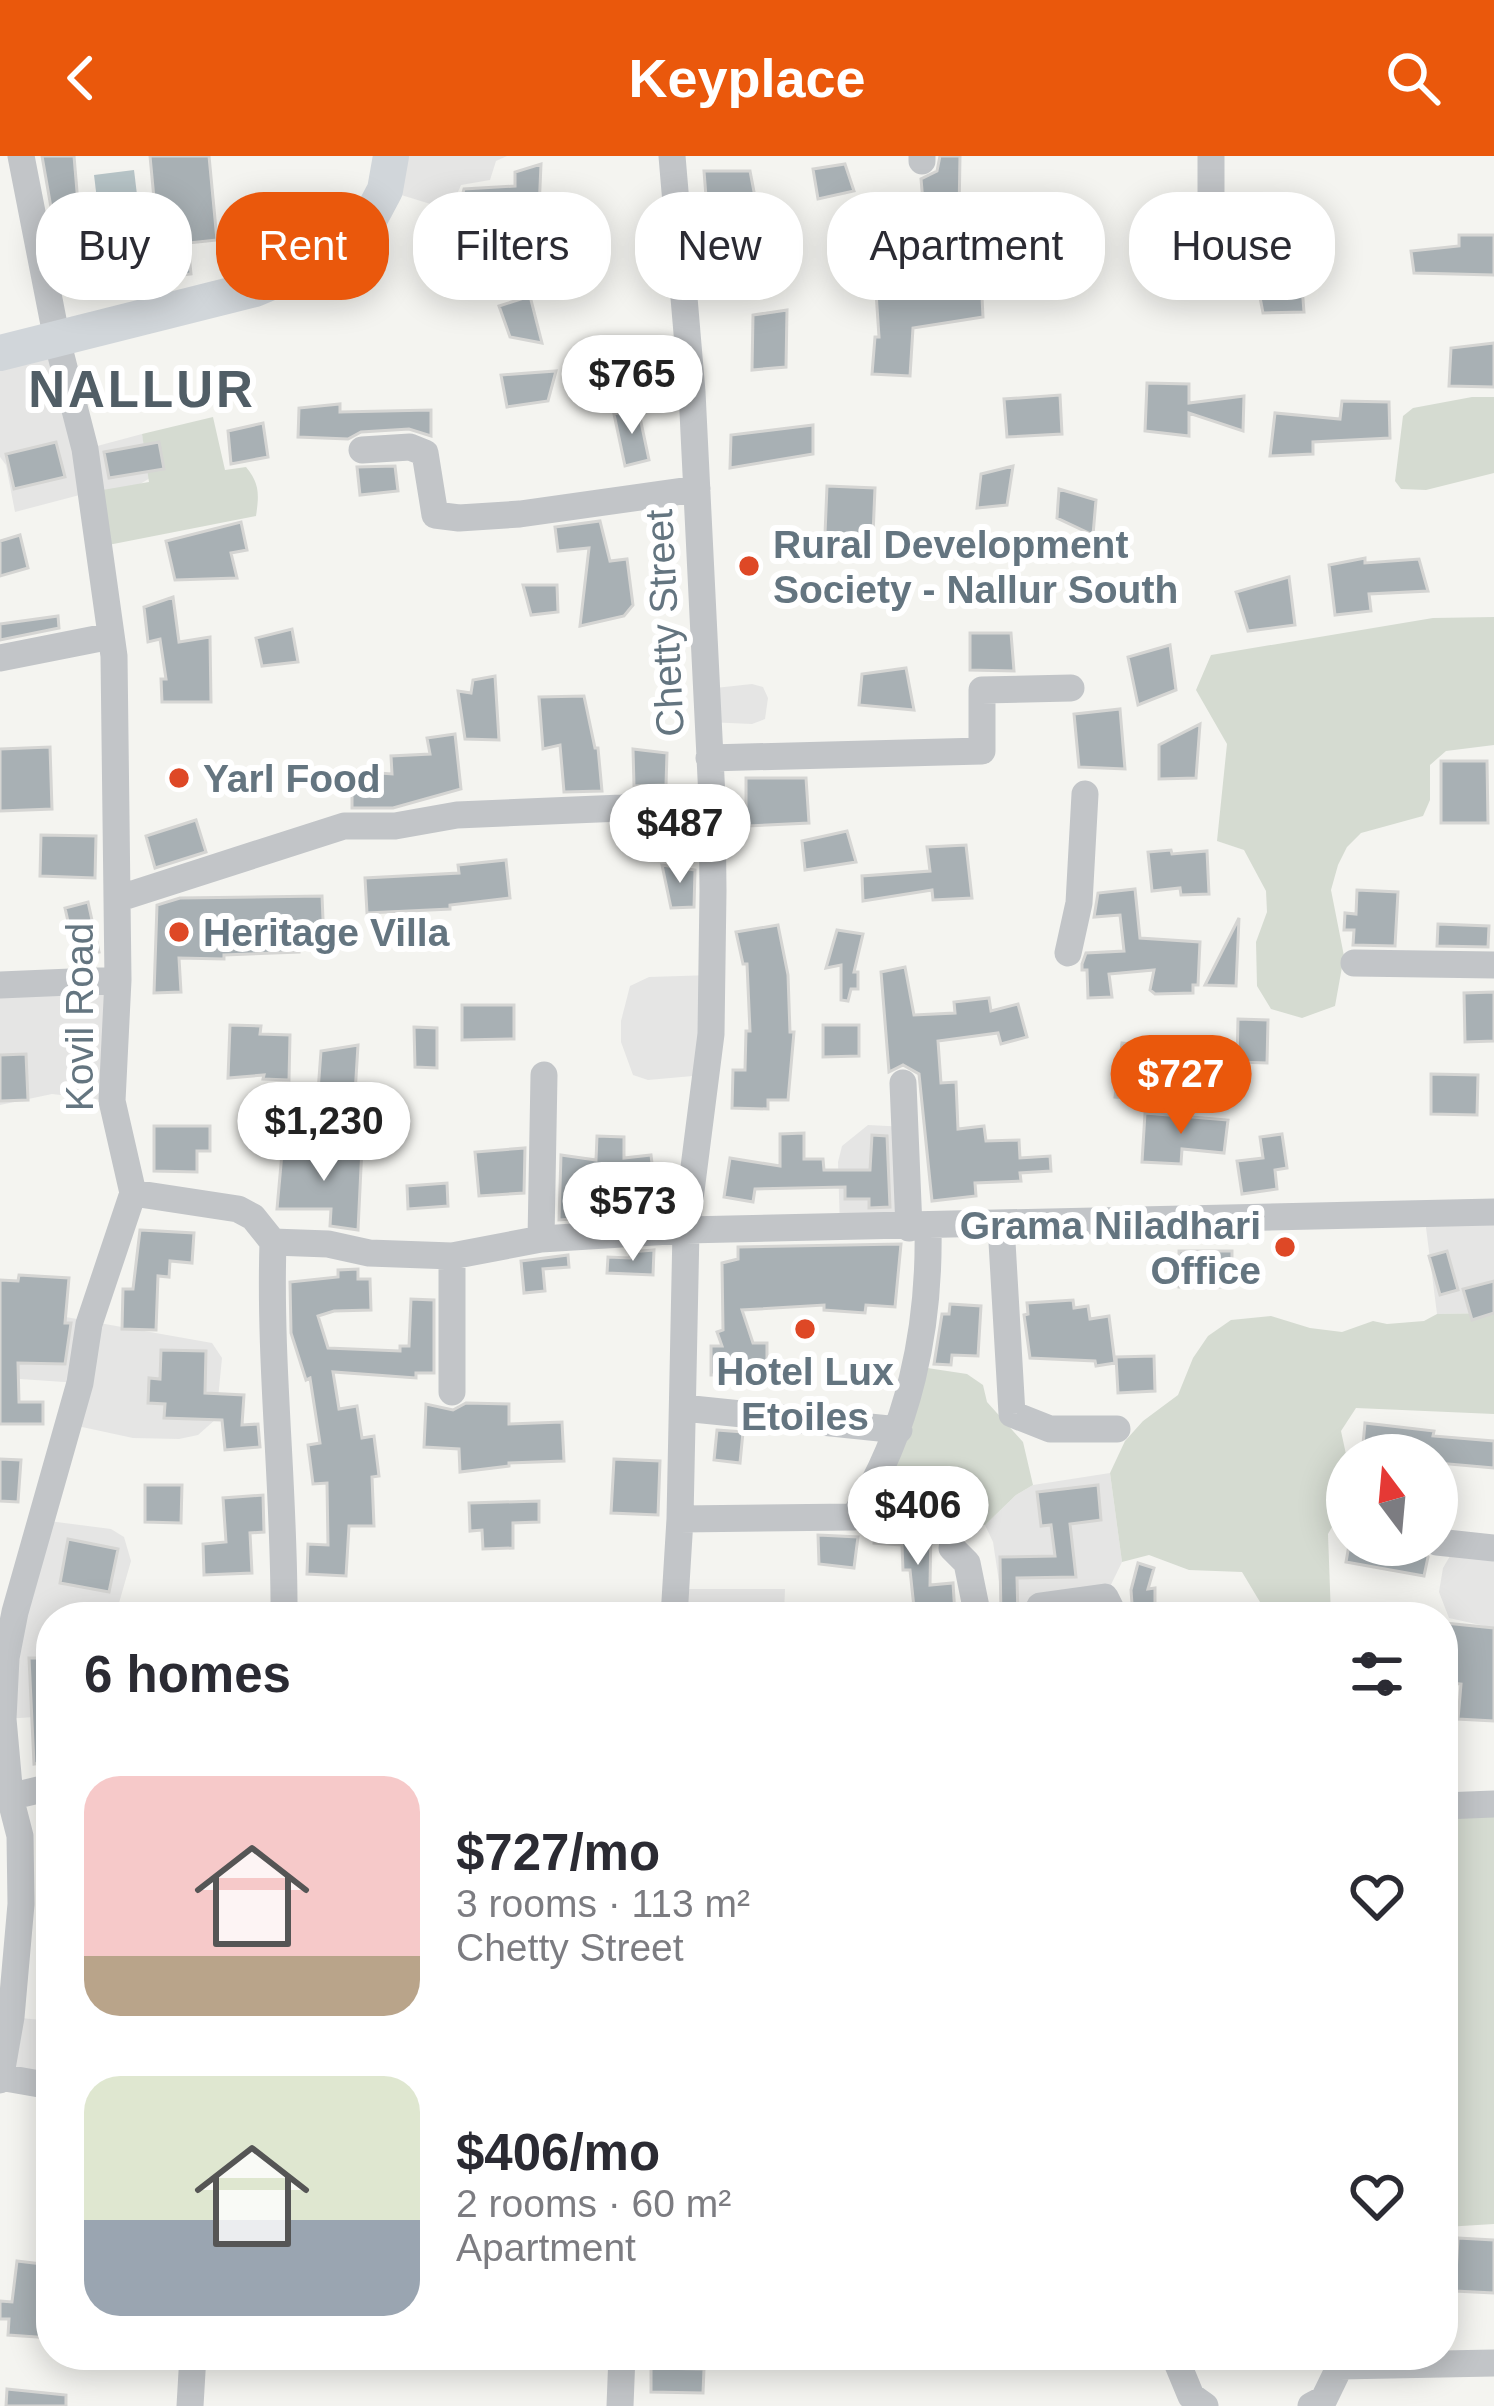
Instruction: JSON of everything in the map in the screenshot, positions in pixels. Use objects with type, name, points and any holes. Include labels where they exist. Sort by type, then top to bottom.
[{"type":"main road","points":[[0,352],[255,290],[338,254],[368,222],[386,190],[391,156]]},
{"type":"street","name":"Kovil Road","points":[[21,156],[57,340],[85,449],[111,635],[118,980],[112,1101],[133,1192]]},
{"type":"street","name":"Chetty Street","points":[[672,156],[686,297],[712,798],[711,1034],[686,1230],[675,1602]]},
{"type":"street","points":[[1211,156],[1211,192]]},
{"type":"street","points":[[362,450],[410,447],[425,453],[435,515],[459,518],[697,489]]},
{"type":"street","points":[[0,658],[111,635]]},
{"type":"street","points":[[709,758],[982,752],[982,690],[1071,688]]},
{"type":"street","points":[[1068,953],[1079,903],[1085,794]]},
{"type":"street","points":[[117,898],[344,826],[395,826],[457,815],[622,808],[712,798]]},
{"type":"street","points":[[1354,963],[1494,965]]},
{"type":"street","points":[[0,985],[118,980]]},
{"type":"street","points":[[542,1239],[544,1075]]},
{"type":"street","points":[[680,1519],[854,1516],[899,1430],[929,1276],[918,1228],[903,1083]]},
{"type":"street","points":[[36,2081],[1,2069],[21,1904],[20,1836],[5,1798],[8,1611],[80,1383],[89,1324],[133,1192],[238,1209],[253,1217],[273,1242],[272,1333],[284,1602]]},
{"type":"street","points":[[273,1242],[452,1256],[542,1239],[686,1230],[1494,1212]]},
{"type":"street","points":[[1000,1225],[1012,1414],[1049,1430],[1117,1429]]},
{"type":"street","points":[[452,1256],[452,1392]]},
{"type":"street","points":[[683,1408],[899,1430]]},
{"type":"street","points":[[1458,1544],[1494,1548]]},
{"type":"street","points":[[952,1548],[967,1563],[975,1602]]},
{"type":"street","points":[[1069,1602],[1105,1597],[1108,1602]]},
{"type":"street","points":[[5,1798],[36,1791]]},
{"type":"street","points":[[1458,1805],[1494,1804]]},
{"type":"street","points":[[1458,2364],[1494,2363]]},
{"type":"street","points":[[190,2406],[192,2370]]},
{"type":"street","points":[[620,2406],[621,2370]]},
{"type":"street","points":[[1180,2370],[1191,2396],[1205,2406]]},
{"type":"street","points":[[1311,2406],[1324,2399],[1338,2370]]},
{"type":"shaded area","points":[[391,156],[507,156],[496,161],[490,180],[461,185],[458,192],[413,192],[413,199],[385,190]]},
{"type":"shaded area","points":[[134,170],[137,192],[96,192],[94,175]]},
{"type":"shaded area","points":[[57,340],[86,449],[142,434],[150,478],[137,486],[91,492],[15,512],[6,465],[0,457],[0,353]]},
{"type":"shaded area","points":[[1494,397],[1494,473],[1426,490],[1401,489],[1395,481],[1403,416],[1413,408]]},
{"type":"shaded area","points":[[213,417],[225,470],[246,467],[254,479],[256,516],[98,547],[91,492],[149,482],[142,434]]},
{"type":"shaded area","points":[[1494,617],[1494,745],[1446,751],[1430,765],[1430,800],[1423,816],[1361,833],[1347,847],[1331,890],[1344,956],[1335,1006],[1302,1018],[1271,1009],[1257,986],[1256,942],[1267,912],[1266,891],[1244,850],[1217,841],[1227,744],[1196,690],[1211,655],[1433,618]]},
{"type":"shaded area","points":[[763,687],[768,698],[765,719],[752,724],[707,722],[706,689]]},
{"type":"shaded area","points":[[712,975],[704,1075],[648,1080],[633,1075],[621,1042],[630,986],[649,977]]},
{"type":"shaded area","points":[[118,980],[112,1101],[52,1094],[0,1105],[0,985]]},
{"type":"shaded area","points":[[868,1125],[907,1127],[909,1228],[840,1229],[838,1162],[842,1146]]},
{"type":"shaded area","points":[[1424,1212],[1494,1212],[1494,1313],[1437,1314]]},
{"type":"shaded area","points":[[43,1313],[212,1343],[222,1358],[216,1419],[198,1435],[179,1439],[133,1438],[68,1424],[79,1383],[20,1379],[0,1371],[0,1314]]},
{"type":"shaded area","points":[[1494,1313],[1494,1414],[1356,1408],[1342,1434],[1326,1434],[1330,1602],[1260,1602],[1242,1572],[1189,1570],[1149,1555],[1122,1562],[1110,1473],[1125,1441],[1178,1395],[1208,1336],[1231,1320],[1271,1316],[1342,1332],[1373,1321],[1424,1321],[1437,1314]]},
{"type":"shaded area","points":[[914,1366],[967,1374],[983,1385],[987,1402],[1023,1442],[1033,1485],[985,1525],[961,1520],[930,1523],[863,1503]]},
{"type":"shaded area","points":[[1110,1473],[1122,1562],[1105,1597],[1018,1602],[1001,1595],[993,1542],[985,1525],[1033,1485]]},
{"type":"shaded area","points":[[41,1520],[111,1529],[124,1537],[131,1561],[119,1602],[36,1602],[36,1717],[3,1719]]},
{"type":"shaded area","points":[[1458,1544],[1494,1548],[1494,1628],[1458,1620],[1458,1602],[1443,1602],[1439,1592],[1444,1566],[1458,1566]]},
{"type":"shaded area","points":[[675,1589],[785,1589],[785,1602],[675,1602]]},
{"type":"shaded area","points":[[1494,1804],[1494,2224],[1458,2226],[1458,1805]]},
{"type":"shaded area","points":[[11,2017],[36,2020],[36,2083],[0,2077]]},
{"type":"building","points":[[42,156],[74,156],[77,192],[48,192]]},
{"type":"building","points":[[150,156],[209,156],[216,240],[192,243],[192,192],[153,192]]},
{"type":"building","points":[[940,156],[960,156],[959,192],[922,192],[921,179],[937,171]]},
{"type":"building","points":[[541,164],[540,192],[463,192],[515,186],[515,172]]},
{"type":"building","points":[[845,164],[854,191],[827,192],[827,197],[818,199],[813,169]]},
{"type":"building","points":[[704,171],[750,171],[754,192],[706,192]]},
{"type":"building","points":[[1459,235],[1494,235],[1494,275],[1414,273],[1411,251],[1459,246]]},
{"type":"building","points":[[531,300],[542,343],[510,337],[499,306]]},
{"type":"building","points":[[877,300],[982,300],[983,317],[913,328],[910,376],[872,374],[875,337],[879,337]]},
{"type":"building","points":[[1260,300],[1303,300],[1304,312],[1263,313]]},
{"type":"building","points":[[787,310],[786,367],[752,370],[753,315]]},
{"type":"building","points":[[1494,343],[1494,387],[1449,386],[1451,348]]},
{"type":"building","points":[[556,371],[548,401],[507,407],[501,375]]},
{"type":"building","points":[[1147,383],[1189,384],[1189,403],[1244,396],[1243,431],[1189,413],[1189,436],[1145,431]]},
{"type":"building","points":[[1060,395],[1062,434],[1007,437],[1004,399]]},
{"type":"building","points":[[1342,401],[1389,402],[1390,438],[1313,442],[1313,454],[1270,456],[1275,413],[1340,419]]},
{"type":"building","points":[[340,404],[340,412],[431,410],[431,436],[409,429],[361,432],[348,439],[298,437],[299,408]]},
{"type":"building","points":[[638,408],[649,460],[625,466],[614,414]]},
{"type":"building","points":[[263,423],[268,457],[231,464],[228,431]]},
{"type":"building","points":[[813,425],[813,454],[730,468],[731,435]]},
{"type":"building","points":[[56,442],[65,477],[14,489],[6,454]]},
{"type":"building","points":[[159,442],[164,469],[109,478],[104,452]]},
{"type":"building","points":[[395,466],[398,491],[360,495],[357,467]]},
{"type":"building","points":[[1013,466],[1007,505],[977,508],[981,474]]},
{"type":"building","points":[[827,486],[875,488],[873,535],[825,534]]},
{"type":"building","points":[[1059,489],[1096,500],[1093,535],[1057,518]]},
{"type":"building","points":[[600,521],[610,561],[627,559],[633,605],[624,616],[580,626],[589,548],[558,551],[555,527]]},
{"type":"building","points":[[241,522],[247,550],[231,553],[237,578],[175,580],[166,541]]},
{"type":"building","points":[[20,535],[28,568],[0,576],[0,541]]},
{"type":"building","points":[[1365,558],[1365,563],[1419,559],[1428,591],[1369,594],[1371,611],[1335,615],[1329,565]]},
{"type":"building","points":[[1289,577],[1295,625],[1248,631],[1236,592]]},
{"type":"building","points":[[523,585],[557,585],[558,612],[531,615]]},
{"type":"building","points":[[173,597],[179,642],[210,637],[211,702],[162,702],[161,679],[166,679],[160,639],[148,642],[144,607]]},
{"type":"building","points":[[58,616],[59,628],[0,640],[0,624]]},
{"type":"building","points":[[292,629],[298,662],[262,666],[256,638]]},
{"type":"building","points":[[970,633],[1011,633],[1014,671],[970,670]]},
{"type":"building","points":[[1170,645],[1176,690],[1138,705],[1128,657]]},
{"type":"building","points":[[906,668],[914,710],[859,705],[862,674]]},
{"type":"building","points":[[495,676],[499,740],[465,739],[458,691],[471,693],[473,680]]},
{"type":"building","points":[[584,696],[598,748],[602,791],[564,792],[560,745],[543,749],[539,697]]},
{"type":"building","points":[[1120,709],[1125,769],[1079,767],[1074,714]]},
{"type":"building","points":[[1200,724],[1196,778],[1159,779],[1159,745]]},
{"type":"building","points":[[455,734],[461,789],[393,808],[352,808],[352,771],[392,774],[391,756],[430,754],[427,738]]},
{"type":"building","points":[[50,747],[52,809],[0,811],[0,749]]},
{"type":"building","points":[[633,749],[667,753],[666,785],[634,786]]},
{"type":"building","points":[[1441,761],[1487,761],[1488,823],[1441,823]]},
{"type":"building","points":[[746,778],[806,778],[809,823],[746,826]]},
{"type":"building","points":[[196,820],[206,852],[155,868],[146,836]]},
{"type":"building","points":[[847,831],[856,862],[805,870],[802,841]]},
{"type":"building","points":[[41,835],[96,836],[95,878],[40,876]]},
{"type":"building","points":[[966,845],[972,898],[933,900],[932,890],[863,901],[862,876],[930,871],[927,847]]},
{"type":"building","points":[[1171,850],[1172,854],[1207,851],[1209,894],[1181,895],[1180,888],[1152,891],[1148,852]]},
{"type":"building","points":[[506,860],[510,898],[450,905],[450,909],[367,913],[365,878],[459,873],[458,865]]},
{"type":"building","points":[[662,865],[695,870],[694,907],[671,908]]},
{"type":"building","points":[[1135,889],[1140,938],[1200,942],[1198,985],[1193,985],[1193,993],[1155,994],[1150,990],[1154,970],[1109,974],[1112,997],[1088,998],[1087,970],[1082,970],[1086,953],[1124,951],[1120,915],[1094,917],[1098,893]]},
{"type":"building","points":[[1357,890],[1398,892],[1395,946],[1353,945],[1354,930],[1344,930],[1345,913],[1356,914]]},
{"type":"building","points":[[322,896],[324,942],[298,943],[299,952],[179,958],[181,992],[154,993],[157,905],[180,898]]},
{"type":"building","points":[[88,902],[99,952],[76,957],[65,908]]},
{"type":"building","points":[[1239,918],[1236,986],[1205,985]]},
{"type":"building","points":[[1438,924],[1489,926],[1488,947],[1437,946]]},
{"type":"building","points":[[778,925],[788,975],[790,1032],[794,1032],[788,1100],[768,1100],[768,1109],[732,1108],[733,1070],[745,1070],[746,1031],[750,1031],[747,964],[743,964],[736,932]]},
{"type":"building","points":[[837,930],[863,934],[854,972],[858,972],[858,989],[851,989],[848,1001],[841,1000],[841,965],[826,968]]},
{"type":"building","points":[[905,967],[914,1015],[955,1013],[954,1002],[989,998],[991,1011],[1018,1004],[1027,1037],[1001,1044],[998,1033],[938,1041],[941,1083],[956,1082],[958,1129],[984,1126],[986,1141],[1019,1140],[1020,1158],[1050,1156],[1051,1171],[1020,1173],[1021,1181],[975,1183],[976,1196],[932,1201],[919,1074],[903,1065],[889,1072],[881,972]]},
{"type":"building","points":[[1494,992],[1494,1041],[1465,1042],[1464,993]]},
{"type":"building","points":[[462,1005],[514,1005],[514,1039],[462,1040]]},
{"type":"building","points":[[1238,1019],[1268,1020],[1267,1063],[1237,1062]]},
{"type":"building","points":[[230,1025],[261,1026],[260,1034],[290,1035],[289,1080],[263,1079],[264,1075],[228,1078]]},
{"type":"building","points":[[823,1025],[859,1025],[859,1056],[823,1057]]},
{"type":"building","points":[[414,1027],[437,1028],[437,1068],[415,1067]]},
{"type":"building","points":[[1122,1043],[1139,1045],[1133,1098],[1115,1097]]},
{"type":"building","points":[[358,1045],[354,1111],[317,1105],[321,1051]]},
{"type":"building","points":[[26,1054],[28,1100],[0,1101],[0,1055]]},
{"type":"building","points":[[1431,1074],[1478,1075],[1477,1115],[1431,1114]]},
{"type":"building","points":[[1145,1113],[1228,1120],[1224,1153],[1182,1149],[1181,1164],[1142,1162]]},
{"type":"building","points":[[154,1126],[210,1126],[210,1151],[197,1151],[197,1172],[154,1171]]},
{"type":"building","points":[[804,1133],[804,1159],[823,1159],[824,1170],[870,1170],[872,1135],[887,1136],[890,1207],[869,1208],[869,1199],[845,1199],[845,1187],[755,1189],[753,1202],[724,1197],[730,1158],[780,1166],[780,1134]]},
{"type":"building","points":[[1282,1134],[1287,1168],[1275,1170],[1277,1189],[1242,1194],[1237,1161],[1263,1158],[1260,1137]]},
{"type":"building","points":[[597,1136],[624,1137],[624,1158],[651,1155],[655,1188],[665,1188],[666,1205],[626,1210],[623,1181],[586,1185],[586,1218],[559,1220],[561,1155],[596,1160]]},
{"type":"building","points":[[334,1145],[362,1147],[358,1230],[330,1226],[331,1209],[277,1209],[282,1153],[334,1155]]},
{"type":"building","points":[[525,1148],[524,1193],[479,1196],[475,1152]]},
{"type":"building","points":[[447,1183],[448,1206],[408,1209],[407,1186]]},
{"type":"building","points":[[140,1230],[194,1233],[192,1263],[170,1261],[169,1277],[158,1276],[156,1330],[122,1329],[123,1289],[133,1289]]},
{"type":"building","points":[[901,1244],[895,1307],[866,1305],[865,1313],[824,1310],[824,1305],[742,1310],[753,1343],[767,1343],[767,1374],[711,1375],[711,1346],[722,1346],[717,1332],[723,1330],[722,1263],[738,1259],[738,1247]]},
{"type":"building","points":[[654,1250],[653,1275],[607,1273],[608,1257],[630,1258],[630,1252]]},
{"type":"building","points":[[1179,1251],[1232,1251],[1232,1287],[1179,1287]]},
{"type":"building","points":[[1447,1251],[1458,1290],[1440,1295],[1429,1256]]},
{"type":"building","points":[[568,1255],[569,1267],[543,1269],[545,1291],[524,1293],[521,1261]]},
{"type":"building","points":[[358,1269],[358,1279],[370,1279],[371,1310],[318,1316],[328,1348],[400,1351],[400,1346],[409,1346],[411,1299],[434,1300],[434,1373],[416,1373],[416,1378],[333,1372],[339,1409],[357,1406],[362,1438],[374,1436],[379,1476],[372,1477],[374,1526],[349,1526],[346,1576],[307,1574],[308,1544],[328,1545],[327,1483],[313,1484],[308,1445],[320,1443],[310,1378],[306,1380],[291,1333],[290,1282],[338,1277],[338,1270]]},
{"type":"building","points":[[19,1275],[69,1278],[65,1323],[71,1323],[65,1364],[18,1363],[19,1402],[43,1402],[43,1424],[0,1424],[0,1280],[18,1281]]},
{"type":"building","points":[[1494,1281],[1494,1313],[1472,1320],[1463,1289]]},
{"type":"building","points":[[1073,1300],[1074,1308],[1088,1306],[1090,1319],[1109,1316],[1115,1363],[1096,1366],[1095,1361],[1030,1358],[1024,1315],[1028,1314],[1027,1303]]},
{"type":"building","points":[[950,1304],[981,1306],[978,1356],[952,1355],[951,1365],[934,1364],[942,1314],[949,1314]]},
{"type":"building","points":[[161,1350],[206,1351],[205,1393],[244,1395],[242,1425],[258,1424],[260,1447],[225,1450],[222,1420],[164,1418],[165,1404],[148,1403],[149,1378],[160,1379]]},
{"type":"building","points":[[1154,1356],[1155,1391],[1118,1393],[1116,1357]]},
{"type":"building","points":[[466,1403],[509,1404],[509,1424],[562,1422],[564,1461],[509,1463],[460,1472],[459,1449],[424,1447],[426,1404],[453,1410]]},
{"type":"building","points":[[1365,1423],[1434,1431],[1433,1434],[1364,1434]]},
{"type":"building","points":[[717,1430],[743,1432],[740,1463],[714,1460]]},
{"type":"building","points":[[1458,1438],[1494,1441],[1494,1468],[1458,1465]]},
{"type":"building","points":[[0,1459],[21,1460],[18,1502],[0,1501]]},
{"type":"building","points":[[614,1459],[660,1461],[658,1515],[611,1513]]},
{"type":"building","points":[[145,1485],[182,1485],[181,1523],[145,1522]]},
{"type":"building","points":[[1098,1485],[1101,1520],[1070,1524],[1076,1577],[1017,1578],[1018,1602],[1001,1602],[1000,1557],[1055,1556],[1051,1525],[1041,1526],[1037,1492]]},
{"type":"building","points":[[263,1495],[264,1532],[250,1533],[252,1573],[204,1575],[203,1544],[226,1542],[223,1498]]},
{"type":"building","points":[[539,1501],[539,1522],[513,1523],[513,1548],[483,1549],[482,1530],[470,1531],[469,1503]]},
{"type":"building","points":[[875,1522],[931,1528],[930,1585],[953,1583],[954,1602],[913,1602],[910,1570],[903,1570],[902,1545],[874,1543]]},
{"type":"building","points":[[818,1535],[858,1537],[854,1568],[819,1564]]},
{"type":"building","points":[[68,1539],[118,1549],[109,1592],[60,1583]]},
{"type":"building","points":[[1138,1563],[1154,1568],[1148,1589],[1155,1588],[1155,1602],[1132,1602]]},
{"type":"building","points":[[1368,1566],[1426,1566],[1424,1576]]},
{"type":"building","points":[[1458,1624],[1494,1628],[1494,1721],[1458,1719]]},
{"type":"building","points":[[29,1658],[36,1658],[34,1764]]},
{"type":"building","points":[[1458,2238],[1494,2240],[1494,2293],[1458,2291]]},
{"type":"building","points":[[17,2261],[36,2263],[36,2337],[8,2335],[9,2319],[0,2319],[0,2301],[12,2302]]},
{"type":"building","points":[[651,2370],[704,2370],[703,2393],[651,2392]]},
{"type":"building","points":[[7,2389],[66,2395],[66,2406],[6,2406]]},
{"type":"place","name":"Rural Development Society - Nallur South","points":[[749,566]]},
{"type":"place","name":"Yarl Food","points":[[179,778]]},
{"type":"place","name":"Heritage Villa","points":[[179,932]]},
{"type":"place","name":"Grama Niladhari Office","points":[[1285,1247]]},
{"type":"place","name":"Hotel Lux Etoiles","points":[[805,1329]]},
{"type":"district","name":"NALLUR","points":[[142,389]]}]
